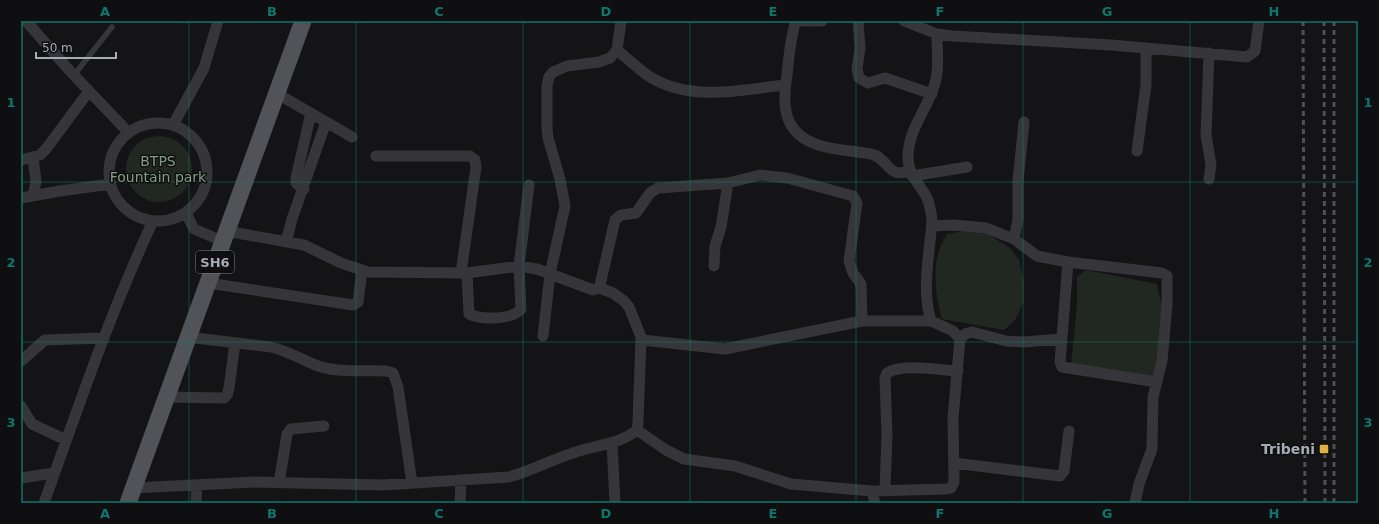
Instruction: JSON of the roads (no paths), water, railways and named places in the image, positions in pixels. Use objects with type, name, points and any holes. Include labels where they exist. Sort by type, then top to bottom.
[{"type":"main road","name":"SH6","points":[[131,496],[165,397],[303,21]]},
{"type":"street","points":[[26,21],[128,132]]},
{"type":"street","points":[[173,124],[204,68],[218,21]]},
{"type":"street","points":[[543,336],[550,274],[565,206],[560,179],[548,133],[547,86],[549,77],[553,72],[567,66],[606,61],[617,50],[622,21]]},
{"type":"street","points":[[796,21],[792,34],[784,98],[786,114],[792,127],[799,134],[812,142],[827,147],[874,154],[898,174],[967,167]]},
{"type":"street","points":[[803,21],[822,21]]},
{"type":"street","points":[[858,21],[860,48],[857,69],[859,78],[868,83],[885,78],[891,79],[932,94]]},
{"type":"street","points":[[904,21],[937,34],[1023,42],[1146,48],[1247,56],[1251,55],[1256,44],[1259,21]]},
{"type":"street","points":[[931,321],[927,306],[926,294],[932,226],[929,202],[911,173],[908,157],[911,141],[919,116],[932,94],[937,75],[937,34]]},
{"type":"street","points":[[1137,151],[1146,85],[1146,48]]},
{"type":"street","points":[[617,50],[649,76],[681,90],[702,93],[785,85]]},
{"type":"street","points":[[1209,54],[1206,135],[1212,165],[1209,179]]},
{"type":"street","points":[[21,160],[40,155],[46,149],[89,91]]},
{"type":"street","points":[[276,93],[352,137]]},
{"type":"street","points":[[304,189],[296,183],[296,178],[311,113]]},
{"type":"street","points":[[158,122],[173,124],[188,132],[199,143],[206,157],[208,173],[205,188],[197,202],[186,213],[170,220],[153,221],[138,217],[126,209],[116,198],[110,184],[108,170],[111,156],[118,143],[128,132],[142,125],[158,122]]},
{"type":"street","points":[[286,242],[292,219],[304,189],[326,122]]},
{"type":"street","points":[[1014,239],[1018,219],[1018,181],[1024,122]]},
{"type":"street","points":[[376,156],[470,156],[474,160],[476,166],[464,273],[469,314],[483,317],[513,316],[521,309],[520,266],[529,185]]},
{"type":"street","points":[[33,158],[36,181],[33,196]]},
{"type":"street","points":[[601,287],[612,227],[617,217],[636,213],[650,193],[658,188],[728,183],[760,175],[788,178],[853,196],[857,203],[849,261],[853,273],[861,284],[862,321]]},
{"type":"street","points":[[714,266],[714,246],[721,227],[728,183]]},
{"type":"street","points":[[21,198],[110,184]]},
{"type":"street","points":[[131,496],[197,485],[279,483],[383,485],[509,477],[524,473],[573,452],[612,443],[631,435],[637,430],[642,340],[629,307],[618,296],[601,287],[593,290],[550,274],[520,266],[464,273],[362,270],[341,263],[304,245],[224,236],[194,229],[186,213]]},
{"type":"street","points":[[44,503],[66,440],[131,268],[153,221]]},
{"type":"street","points":[[932,226],[954,225],[986,228],[1014,239],[1037,256],[1068,262],[1162,273],[1167,276],[1168,306],[1161,370],[1153,397],[1152,450],[1138,484],[1134,503]]},
{"type":"street","points":[[1068,262],[1060,362],[1062,367],[1157,382]]},
{"type":"street","points":[[208,283],[353,305],[358,302],[362,270]]},
{"type":"street","points":[[642,340],[725,349],[862,321],[931,321],[953,331],[960,339]]},
{"type":"street","points":[[637,430],[666,450],[684,459],[742,468],[791,484],[872,491],[951,488],[954,482],[953,418],[960,339],[965,334],[972,332],[1006,341],[1023,342],[1062,339]]},
{"type":"street","points":[[187,337],[285,350],[307,361],[330,369],[386,371],[393,373],[398,387],[412,483]]},
{"type":"street","points":[[21,361],[45,340],[104,338]]},
{"type":"street","points":[[165,397],[224,398],[228,395],[236,343]]},
{"type":"street","points":[[885,490],[887,435],[885,378],[887,373],[892,369],[905,368],[958,371]]},
{"type":"street","points":[[21,406],[32,424],[66,440]]},
{"type":"street","points":[[279,483],[287,434],[291,429],[324,426]]},
{"type":"street","points":[[954,463],[1060,476],[1064,471],[1069,431]]},
{"type":"street","points":[[612,443],[615,503]]},
{"type":"street","points":[[21,478],[54,473]]},
{"type":"street","points":[[460,503],[461,480]]},
{"type":"street","points":[[196,503],[197,485]]},
{"type":"street","points":[[872,491],[875,503]]},
{"type":"lane","points":[[74,75],[112,27]]},
{"type":"railway","points":[[1303,21],[1305,503]]},
{"type":"railway","points":[[1324,21],[1325,503]]},
{"type":"railway","points":[[1334,21],[1334,503]]},
{"type":"place","name":"Tribeni","points":[[1324,449]]},
{"type":"park label","name":"BTPS Fountain park","points":[[158,170]]}]
